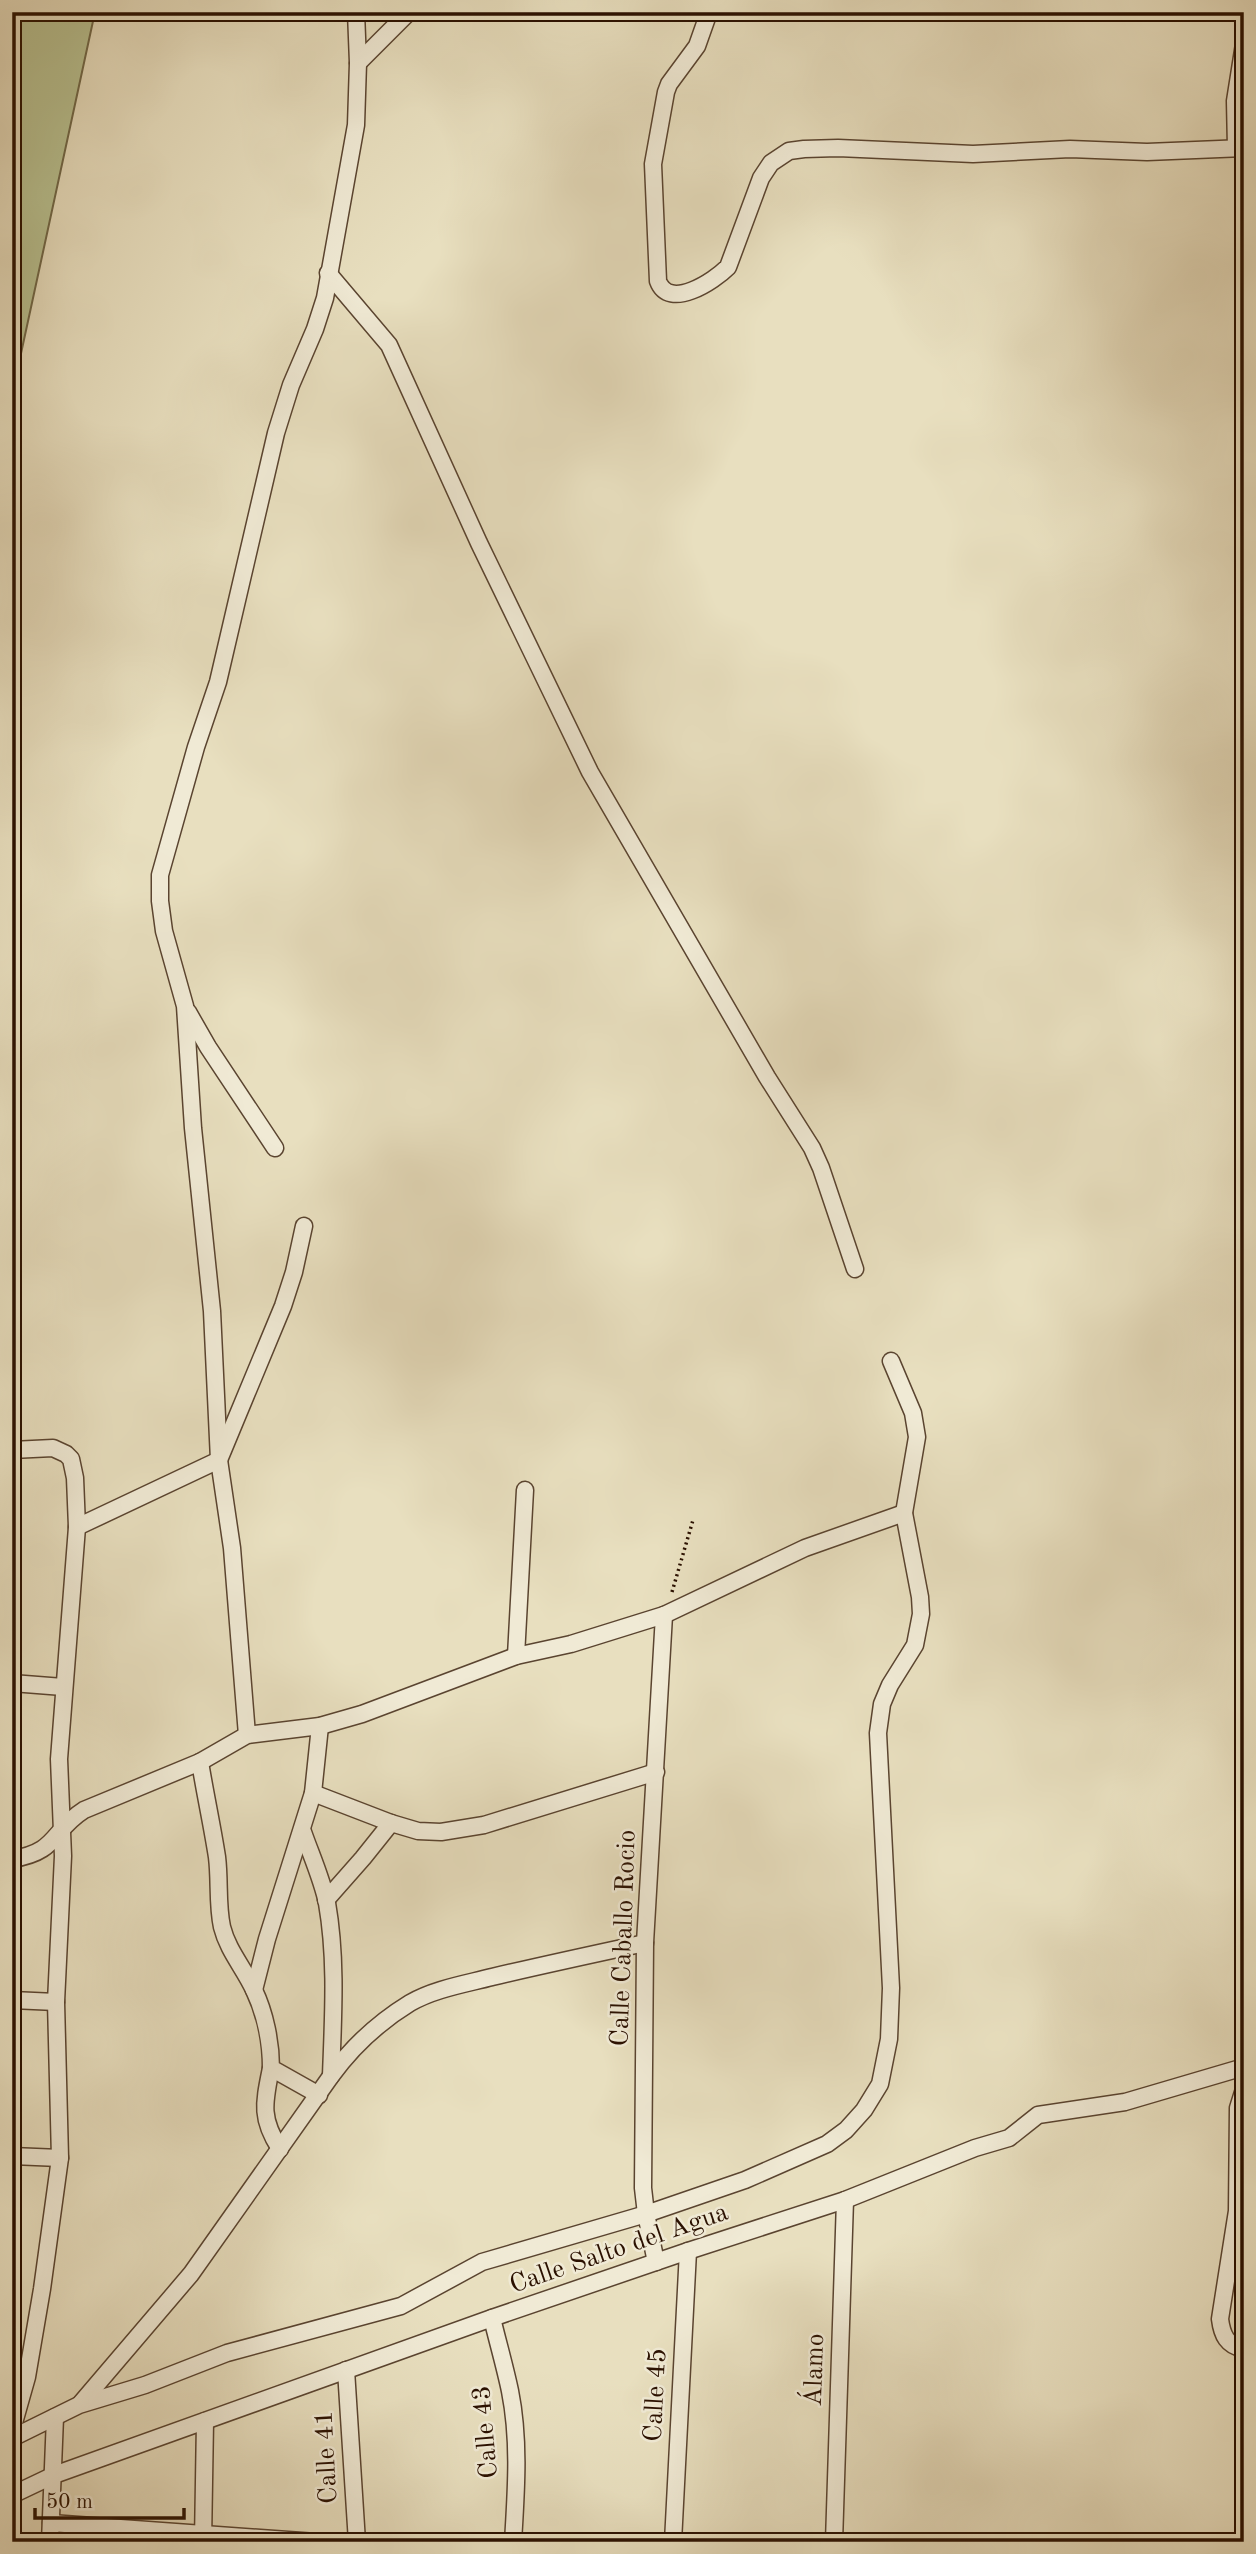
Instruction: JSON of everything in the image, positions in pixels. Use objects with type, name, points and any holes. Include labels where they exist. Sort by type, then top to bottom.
[{"type":"street","points":[[247,1735],[232,1548],[219,1460],[212,1311],[185,1006],[164,931],[160,875],[192,759],[218,682],[276,433],[291,385],[325,298],[356,125],[356,12]]},
{"type":"street","points":[[358,63],[409,12]]},
{"type":"street","points":[[709,12],[697,46],[669,83],[653,164],[658,281],[660,288],[672,294],[687,292],[716,277],[728,267],[761,178],[771,163],[789,151],[838,148],[973,154],[1069,149],[1147,152],[1240,148],[1235,101],[1244,44]]},
{"type":"street","points":[[328,273],[389,345],[468,518],[590,772],[767,1077],[812,1148],[855,1269]]},
{"type":"street","points":[[185,1006],[208,1047],[275,1148]]},
{"type":"street","points":[[77,1527],[219,1460],[283,1306],[294,1272],[303,1226]]},
{"type":"street","points":[[12,1859],[36,1854],[47,1847],[72,1818],[84,1810],[200,1762],[247,1735],[320,1726],[362,1714],[516,1656],[572,1644],[664,1615],[805,1548],[904,1513],[917,1437],[913,1413],[891,1361]]},
{"type":"street","points":[[12,1450],[53,1448],[66,1454],[71,1460],[75,1478],[77,1527],[59,1759],[62,1878],[56,2002],[60,2158],[27,2377],[12,2430]]},
{"type":"street","points":[[516,1656],[525,1490]]},
{"type":"street","name":"Calle Salto del Agua","points":[[12,2438],[79,2405],[145,2385],[227,2353],[401,2306],[482,2262],[646,2214],[745,2180],[827,2144],[846,2130],[864,2110],[880,2084],[889,2039],[891,1988],[878,1733],[880,1715],[890,1685],[915,1645],[921,1614],[904,1513]]},
{"type":"street","name":"Calle Caballo Rocio","points":[[656,2262],[643,2188],[645,1944],[664,1615]]},
{"type":"street","points":[[12,1683],[64,1687]]},
{"type":"street","points":[[254,1990],[313,1793],[320,1726]]},
{"type":"street","points":[[200,1762],[217,1860],[222,1928],[235,1959],[254,1990],[271,2049],[264,2112],[271,2136],[279,2149]]},
{"type":"street","points":[[313,1793],[391,1823],[418,1830],[441,1832],[464,1829],[656,1772]]},
{"type":"street","points":[[326,1900],[391,1823]]},
{"type":"street","points":[[303,1832],[326,1900],[332,1941],[334,1993],[331,2076]]},
{"type":"street","points":[[79,2405],[191,2274],[345,2057],[374,2030],[412,2002],[433,1993],[559,1961],[645,1944]]},
{"type":"street","points":[[12,2000],[56,2002]]},
{"type":"street","name":"Calle Salto del Agua","points":[[12,2495],[54,2475],[492,2318],[845,2200],[975,2148],[1009,2138],[1038,2115],[1125,2102],[1244,2067]]},
{"type":"street","points":[[271,2068],[318,2095]]},
{"type":"street","points":[[1244,2089],[1238,2108],[1237,2211],[1220,2319],[1221,2331],[1227,2340],[1235,2347],[1244,2349]]},
{"type":"street","points":[[12,2156],[60,2158]]},
{"type":"street","name":"Álamo","points":[[834,2542],[845,2200]]},
{"type":"street","name":"Calle 45","points":[[673,2542],[688,2251]]},
{"type":"street","name":"Calle 43","points":[[492,2318],[511,2393],[515,2425],[517,2458],[513,2542]]},
{"type":"street","name":"Calle 41","points":[[346,2370],[357,2542]]},
{"type":"street","points":[[50,2542],[55,2417]]},
{"type":"street","points":[[203,2538],[205,2421]]},
{"type":"street","points":[[51,2524],[203,2538],[316,2542]]},
{"type":"path","points":[[664,1615],[693,1520]]},
{"type":"green space","points":[[12,12],[95,12],[12,395]]}]
